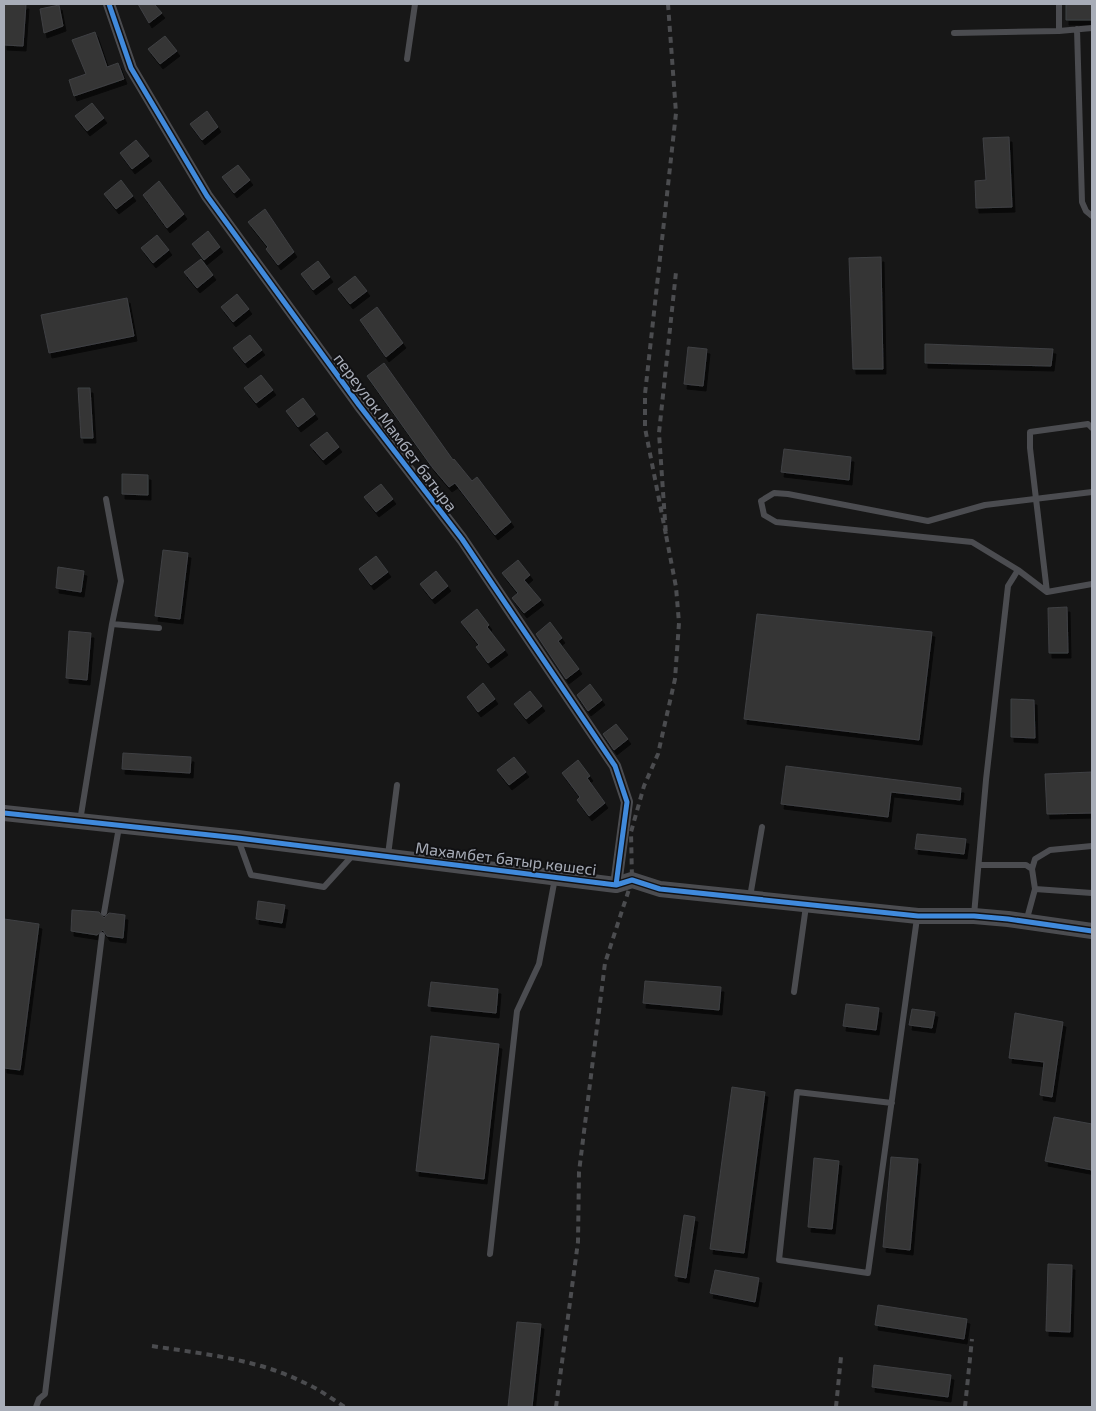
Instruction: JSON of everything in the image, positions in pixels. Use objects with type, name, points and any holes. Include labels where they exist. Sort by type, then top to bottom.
[{"type":"street","name":"переулок Мамбет батыра","points":[[108,4],[131,68],[207,196],[358,405],[462,538],[615,766],[627,802],[616,885]]},
{"type":"street","name":"Махамбет батыр көшесі","points":[[4,814],[238,838],[616,885],[632,880],[660,889],[918,916],[974,916],[1092,931]]},
{"type":"lane","points":[[407,59],[415,4]]},
{"type":"lane","points":[[1059,4],[1060,32]]},
{"type":"lane","points":[[954,33],[1060,32],[1092,28]]},
{"type":"lane","points":[[1077,29],[1082,202],[1086,211],[1092,216]]},
{"type":"lane","points":[[1046,592],[1030,448],[1030,432],[1070,425],[1088,424],[1092,428]]},
{"type":"lane","points":[[1092,492],[985,505],[928,521],[788,494],[774,494],[761,501],[764,515],[776,522],[972,542],[1018,570],[1046,592],[1092,584]]},
{"type":"lane","points":[[80,822],[112,624],[121,581],[106,499]]},
{"type":"lane","points":[[974,916],[987,771],[1008,586],[1018,570]]},
{"type":"lane","points":[[112,624],[159,628]]},
{"type":"lane","points":[[388,856],[397,785]]},
{"type":"lane","points":[[104,913],[119,827]]},
{"type":"lane","points":[[750,898],[762,827]]},
{"type":"lane","points":[[238,838],[251,875],[324,887],[355,852]]},
{"type":"lane","points":[[1026,923],[1035,889],[1032,869],[1035,859],[1050,850],[1092,846]]},
{"type":"lane","points":[[979,865],[1026,865],[1032,869]]},
{"type":"lane","points":[[490,1254],[517,1011],[539,964],[555,876]]},
{"type":"lane","points":[[1035,889],[1092,893]]},
{"type":"lane","points":[[794,992],[806,904]]},
{"type":"lane","points":[[892,1103],[797,1092],[779,1260],[868,1273],[892,1103],[918,916]]},
{"type":"lane","points":[[36,1407],[39,1399],[45,1394],[102,935]]},
{"type":"building","points":[[4,4],[26,4],[23,46],[4,45]]},
{"type":"building","points":[[138,4],[154,4],[162,13],[149,23]]},
{"type":"building","points":[[1066,4],[1092,4],[1092,20],[1066,20]]},
{"type":"building","points":[[59,5],[63,26],[44,33],[40,9]]},
{"type":"building","points":[[95,32],[107,67],[118,63],[124,79],[74,96],[69,80],[86,74],[72,40]]},
{"type":"building","points":[[165,36],[177,51],[160,64],[148,49]]},
{"type":"building","points":[[92,103],[104,118],[87,131],[75,116]]},
{"type":"building","points":[[207,111],[218,127],[202,140],[190,124]]},
{"type":"building","points":[[1009,137],[1012,207],[976,208],[975,181],[986,180],[983,138]]},
{"type":"building","points":[[136,140],[149,156],[132,169],[120,153]]},
{"type":"building","points":[[238,165],[250,180],[234,193],[222,177]]},
{"type":"building","points":[[121,180],[133,196],[116,209],[104,194]]},
{"type":"building","points":[[159,181],[184,214],[167,228],[143,195]]},
{"type":"building","points":[[265,209],[294,252],[278,265],[266,249],[268,247],[248,222]]},
{"type":"building","points":[[208,231],[220,247],[204,260],[192,244]]},
{"type":"building","points":[[157,235],[169,250],[153,263],[141,248]]},
{"type":"building","points":[[881,257],[883,369],[853,369],[849,258]]},
{"type":"building","points":[[201,259],[213,275],[197,288],[184,272]]},
{"type":"building","points":[[318,261],[330,277],[313,290],[301,274]]},
{"type":"building","points":[[355,276],[367,291],[350,304],[338,289]]},
{"type":"building","points":[[237,294],[249,309],[233,322],[221,307]]},
{"type":"building","points":[[127,298],[134,336],[49,353],[41,315]]},
{"type":"building","points":[[377,307],[403,343],[386,357],[360,320]]},
{"type":"building","points":[[250,335],[262,350],[245,363],[233,348]]},
{"type":"building","points":[[925,344],[1053,349],[1051,366],[925,363]]},
{"type":"building","points":[[688,347],[707,349],[703,386],[684,384]]},
{"type":"building","points":[[384,363],[453,460],[472,481],[477,477],[511,522],[495,535],[455,483],[449,487],[432,467],[367,376]]},
{"type":"building","points":[[261,375],[273,390],[256,403],[244,388]]},
{"type":"building","points":[[78,388],[90,388],[93,438],[81,438]]},
{"type":"building","points":[[303,398],[315,414],[298,427],[286,411]]},
{"type":"building","points":[[327,432],[339,447],[323,460],[310,445]]},
{"type":"building","points":[[784,449],[851,457],[849,480],[781,472]]},
{"type":"building","points":[[122,474],[148,475],[148,495],[122,494]]},
{"type":"building","points":[[381,484],[393,499],[376,512],[364,497]]},
{"type":"building","points":[[163,550],[188,553],[180,619],[155,616]]},
{"type":"building","points":[[376,556],[388,572],[371,585],[359,569]]},
{"type":"building","points":[[518,560],[530,575],[524,580],[541,600],[524,613],[512,598],[518,593],[502,573]]},
{"type":"building","points":[[58,567],[84,571],[81,592],[56,588]]},
{"type":"building","points":[[436,571],[448,586],[432,599],[420,584]]},
{"type":"building","points":[[1067,607],[1068,653],[1049,653],[1048,608]]},
{"type":"building","points":[[477,609],[489,625],[487,627],[505,650],[488,663],[476,647],[479,645],[461,622]]},
{"type":"building","points":[[757,614],[932,632],[919,740],[744,719]]},
{"type":"building","points":[[550,622],[562,638],[558,641],[579,669],[566,679],[536,634]]},
{"type":"building","points":[[69,631],[91,633],[87,680],[66,678]]},
{"type":"building","points":[[483,683],[495,699],[478,712],[467,697]]},
{"type":"building","points":[[590,684],[602,700],[588,711],[577,695]]},
{"type":"building","points":[[530,691],[542,706],[526,719],[514,704]]},
{"type":"building","points":[[1011,699],[1034,700],[1035,738],[1011,737]]},
{"type":"building","points":[[616,724],[628,739],[614,750],[603,734]]},
{"type":"building","points":[[123,753],[191,757],[190,773],[122,769]]},
{"type":"building","points":[[514,757],[526,772],[509,785],[497,770]]},
{"type":"building","points":[[578,760],[590,776],[587,778],[605,803],[589,816],[577,800],[580,797],[562,773]]},
{"type":"building","points":[[786,766],[961,788],[960,800],[891,792],[888,817],[781,804]]},
{"type":"building","points":[[1092,772],[1092,813],[1047,814],[1045,774]]},
{"type":"building","points":[[917,834],[966,839],[964,854],[915,849]]},
{"type":"building","points":[[258,901],[285,905],[282,923],[256,919]]},
{"type":"building","points":[[72,910],[99,912],[104,918],[109,913],[125,915],[123,938],[107,936],[103,930],[97,935],[71,931]]},
{"type":"building","points":[[4,919],[39,924],[20,1070],[4,1068]]},
{"type":"building","points":[[645,981],[721,987],[719,1010],[643,1003]]},
{"type":"building","points":[[431,982],[498,989],[496,1013],[428,1006]]},
{"type":"building","points":[[846,1004],[879,1008],[876,1030],[843,1026]]},
{"type":"building","points":[[912,1009],[935,1012],[932,1028],[909,1025]]},
{"type":"building","points":[[1015,1013],[1063,1022],[1052,1097],[1040,1095],[1044,1062],[1009,1058]]},
{"type":"building","points":[[431,1036],[499,1044],[484,1179],[416,1171]]},
{"type":"building","points":[[732,1087],[765,1092],[744,1253],[710,1249]]},
{"type":"building","points":[[1054,1117],[1092,1124],[1092,1170],[1045,1161]]},
{"type":"building","points":[[891,1157],[918,1159],[910,1250],[883,1247]]},
{"type":"building","points":[[814,1158],[839,1161],[832,1229],[808,1227]]},
{"type":"building","points":[[684,1215],[695,1217],[686,1278],[675,1276]]},
{"type":"building","points":[[1048,1264],[1072,1265],[1070,1332],[1046,1331]]},
{"type":"building","points":[[715,1270],[759,1278],[755,1302],[710,1293]]},
{"type":"building","points":[[878,1305],[967,1319],[964,1339],[875,1325]]},
{"type":"building","points":[[517,1322],[541,1324],[532,1407],[508,1407]]},
{"type":"building","points":[[874,1365],[951,1375],[948,1397],[872,1387]]},
{"type":"railway","points":[[668,4],[676,113],[645,394],[645,428],[666,535],[659,433],[676,272]]},
{"type":"railway","points":[[556,1407],[578,1242],[579,1172],[605,963],[632,880],[631,832],[644,786],[658,754],[675,679],[679,623],[676,587],[666,535]]},
{"type":"railway","points":[[965,1407],[972,1339]]},
{"type":"railway","points":[[152,1346],[211,1355],[268,1368],[310,1385],[345,1407]]},
{"type":"railway","points":[[836,1407],[841,1357]]},
{"type":"cycle path","points":[[109,4],[131,68],[207,196],[359,405],[462,539],[615,766],[627,802],[616,885]]},
{"type":"cycle path","points":[[4,813],[238,838],[616,885],[632,880],[660,889],[918,916],[974,916],[1008,919],[1092,931]]}]
